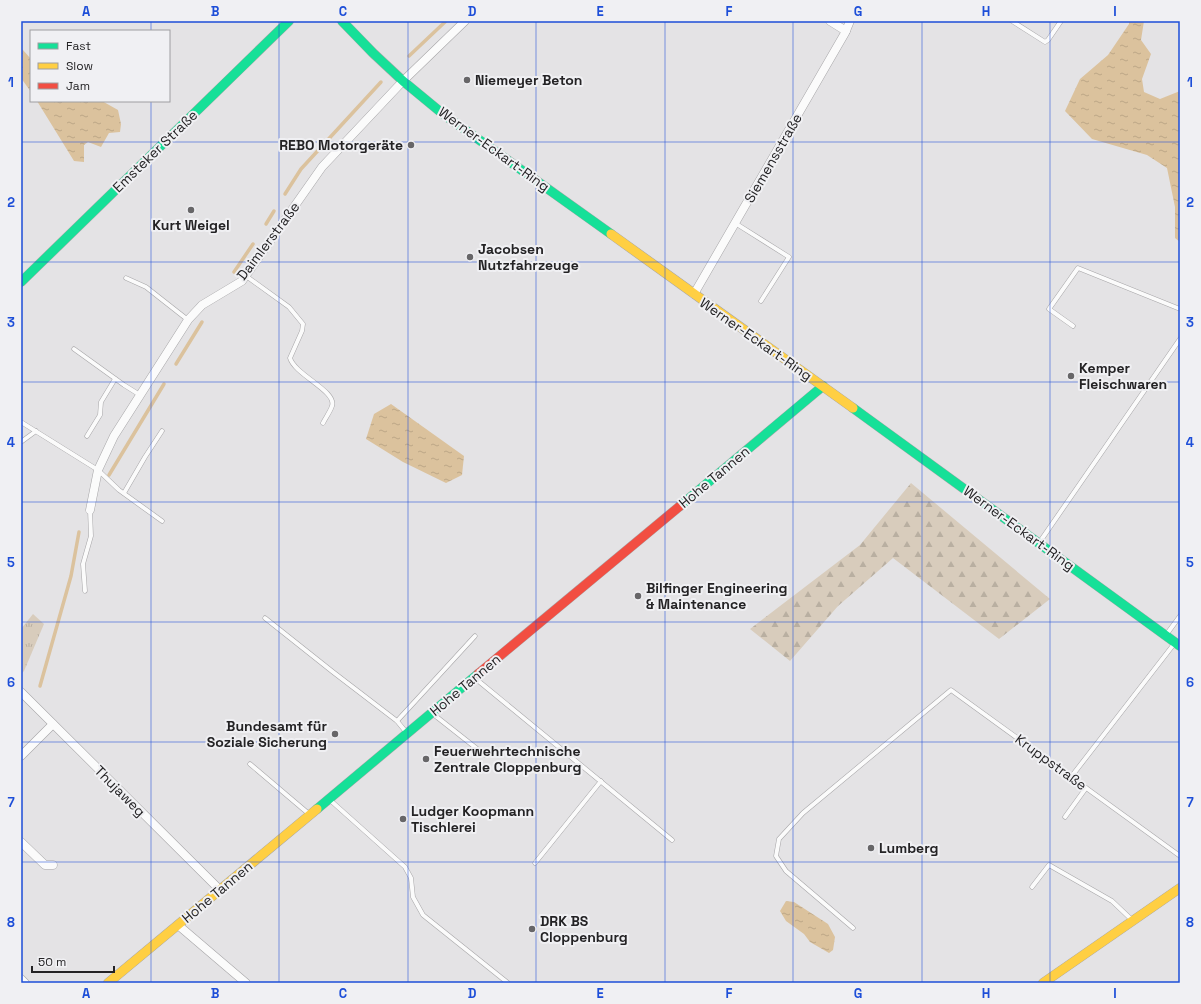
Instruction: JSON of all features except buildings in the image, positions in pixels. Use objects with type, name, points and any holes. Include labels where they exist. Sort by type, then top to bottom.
[{"type":"street","name":"Emsteker Straße","points":[[21,282],[289,21]]},
{"type":"street","name":"Werner-Eckart-Ring","points":[[342,21],[403,81],[443,114],[823,386],[1178,644]]},
{"type":"street","name":"Daimlerstraße","points":[[90,510],[98,470],[114,436],[188,320],[202,305],[242,281],[322,167],[403,81],[465,21]]},
{"type":"street","points":[[830,21],[846,31]]},
{"type":"street","name":"Siemensstraße","points":[[694,294],[846,31],[850,21]]},
{"type":"street","name":"Hohe Tannen","points":[[108,983],[823,386]]},
{"type":"street","name":"Thujaweg","points":[[21,692],[220,890]]},
{"type":"street","points":[[21,756],[53,724]]},
{"type":"street","points":[[21,842],[45,865],[53,865]]},
{"type":"street","points":[[1043,983],[1180,888]]},
{"type":"street","points":[[178,924],[246,983]]},
{"type":"street","points":[[21,979],[25,983]]},
{"type":"lane","points":[[1012,21],[1045,42],[1061,21]]},
{"type":"lane","points":[[735,223],[789,257],[761,301]]},
{"type":"lane","points":[[1073,326],[1049,310],[1078,268],[1180,309]]},
{"type":"lane","points":[[245,276],[289,307],[303,324],[302,331],[290,358],[296,368],[322,388],[332,398],[332,405],[323,423]]},
{"type":"lane","points":[[126,278],[146,287],[188,320]]},
{"type":"lane","points":[[1039,543],[1180,339]]},
{"type":"lane","points":[[74,349],[140,395]]},
{"type":"lane","points":[[87,436],[100,415],[101,402],[115,379]]},
{"type":"lane","points":[[21,422],[98,470],[124,493],[162,521]]},
{"type":"lane","points":[[21,442],[36,431]]},
{"type":"lane","points":[[124,493],[145,457],[162,432]]},
{"type":"lane","points":[[85,590],[83,564],[91,536],[90,510]]},
{"type":"lane","points":[[1166,635],[1180,616]]},
{"type":"lane","points":[[265,618],[397,721],[408,733]]},
{"type":"lane","points":[[397,721],[475,636]]},
{"type":"lane","points":[[1072,777],[1178,644]]},
{"type":"lane","points":[[474,678],[672,840]]},
{"type":"lane","name":"Kruppstraße","points":[[853,928],[786,870],[776,856],[779,839],[803,813],[951,690],[1180,856]]},
{"type":"lane","points":[[432,713],[485,755]]},
{"type":"lane","points":[[250,764],[310,814]]},
{"type":"lane","points":[[535,863],[601,782]]},
{"type":"lane","points":[[1065,817],[1086,788]]},
{"type":"lane","points":[[329,799],[405,867],[411,878],[413,897],[423,915],[508,983]]},
{"type":"lane","points":[[1032,887],[1049,865],[1112,901],[1133,921]]},
{"type":"green space","points":[[911,483],[1050,599],[999,639],[893,558],[838,606],[790,661],[750,629],[860,545]]},
{"type":"green space","points":[[33,614],[44,624],[24,671],[21,674],[21,629]]},
{"type":"water","points":[[1129,21],[1144,21],[1141,40],[1151,54],[1142,79],[1144,92],[1160,99],[1180,91],[1180,242],[1175,238],[1175,207],[1167,168],[1147,155],[1092,139],[1065,111],[1080,79],[1108,55],[1129,24]]},
{"type":"water","points":[[21,49],[30,58],[30,91],[21,78]]},
{"type":"water","points":[[38,102],[104,102],[118,110],[121,124],[120,132],[109,133],[101,147],[88,142],[84,145],[84,162],[74,161]]},
{"type":"water","points":[[391,404],[464,456],[462,475],[446,483],[403,462],[366,439],[374,414]]},
{"type":"water","points":[[786,901],[794,902],[828,924],[835,937],[833,950],[829,953],[810,942],[804,934],[786,921],[780,911]]},
{"type":"waterway","points":[[409,56],[446,21]]},
{"type":"waterway","points":[[285,194],[301,169],[381,82]]},
{"type":"waterway","points":[[266,224],[274,211]]},
{"type":"waterway","points":[[234,272],[253,244]]},
{"type":"waterway","points":[[176,364],[202,322]]},
{"type":"waterway","points":[[109,475],[164,384]]},
{"type":"waterway","points":[[40,686],[71,576],[79,532]]},
{"type":"traffic: fast","points":[[21,282],[289,21]]},
{"type":"traffic: fast","points":[[342,21],[403,81],[443,114],[611,234]]},
{"type":"traffic: fast","points":[[680,506],[823,386]]},
{"type":"traffic: fast","points":[[853,408],[1180,646]]},
{"type":"traffic: fast","points":[[317,809],[478,674]]},
{"type":"traffic: slow","points":[[611,234],[853,408]]},
{"type":"traffic: slow","points":[[108,983],[317,809]]},
{"type":"traffic: slow","points":[[1043,983],[1180,888]]},
{"type":"traffic: jam","points":[[478,674],[680,506]]},
{"type":"place","name":"Niemeyer Beton","points":[[467,80]]},
{"type":"place","name":"REBO Motorgeräte","points":[[411,145]]},
{"type":"place","name":"Kurt Weigel","points":[[191,210]]},
{"type":"place","name":"Jacobsen Nutzfahrzeuge","points":[[470,257]]},
{"type":"place","name":"Kemper Fleischwaren","points":[[1071,376]]},
{"type":"place","name":"Bilfinger Engineering & Maintenance","points":[[638,596]]},
{"type":"place","name":"Bundesamt für Soziale Sicherung","points":[[335,734]]},
{"type":"place","name":"Feuerwehrtechnische Zentrale Cloppenburg","points":[[426,759]]},
{"type":"place","name":"Ludger Koopmann Tischlerei","points":[[403,819]]},
{"type":"place","name":"Lumberg","points":[[871,848]]},
{"type":"place","name":"DRK BS Cloppenburg","points":[[532,929]]}]
